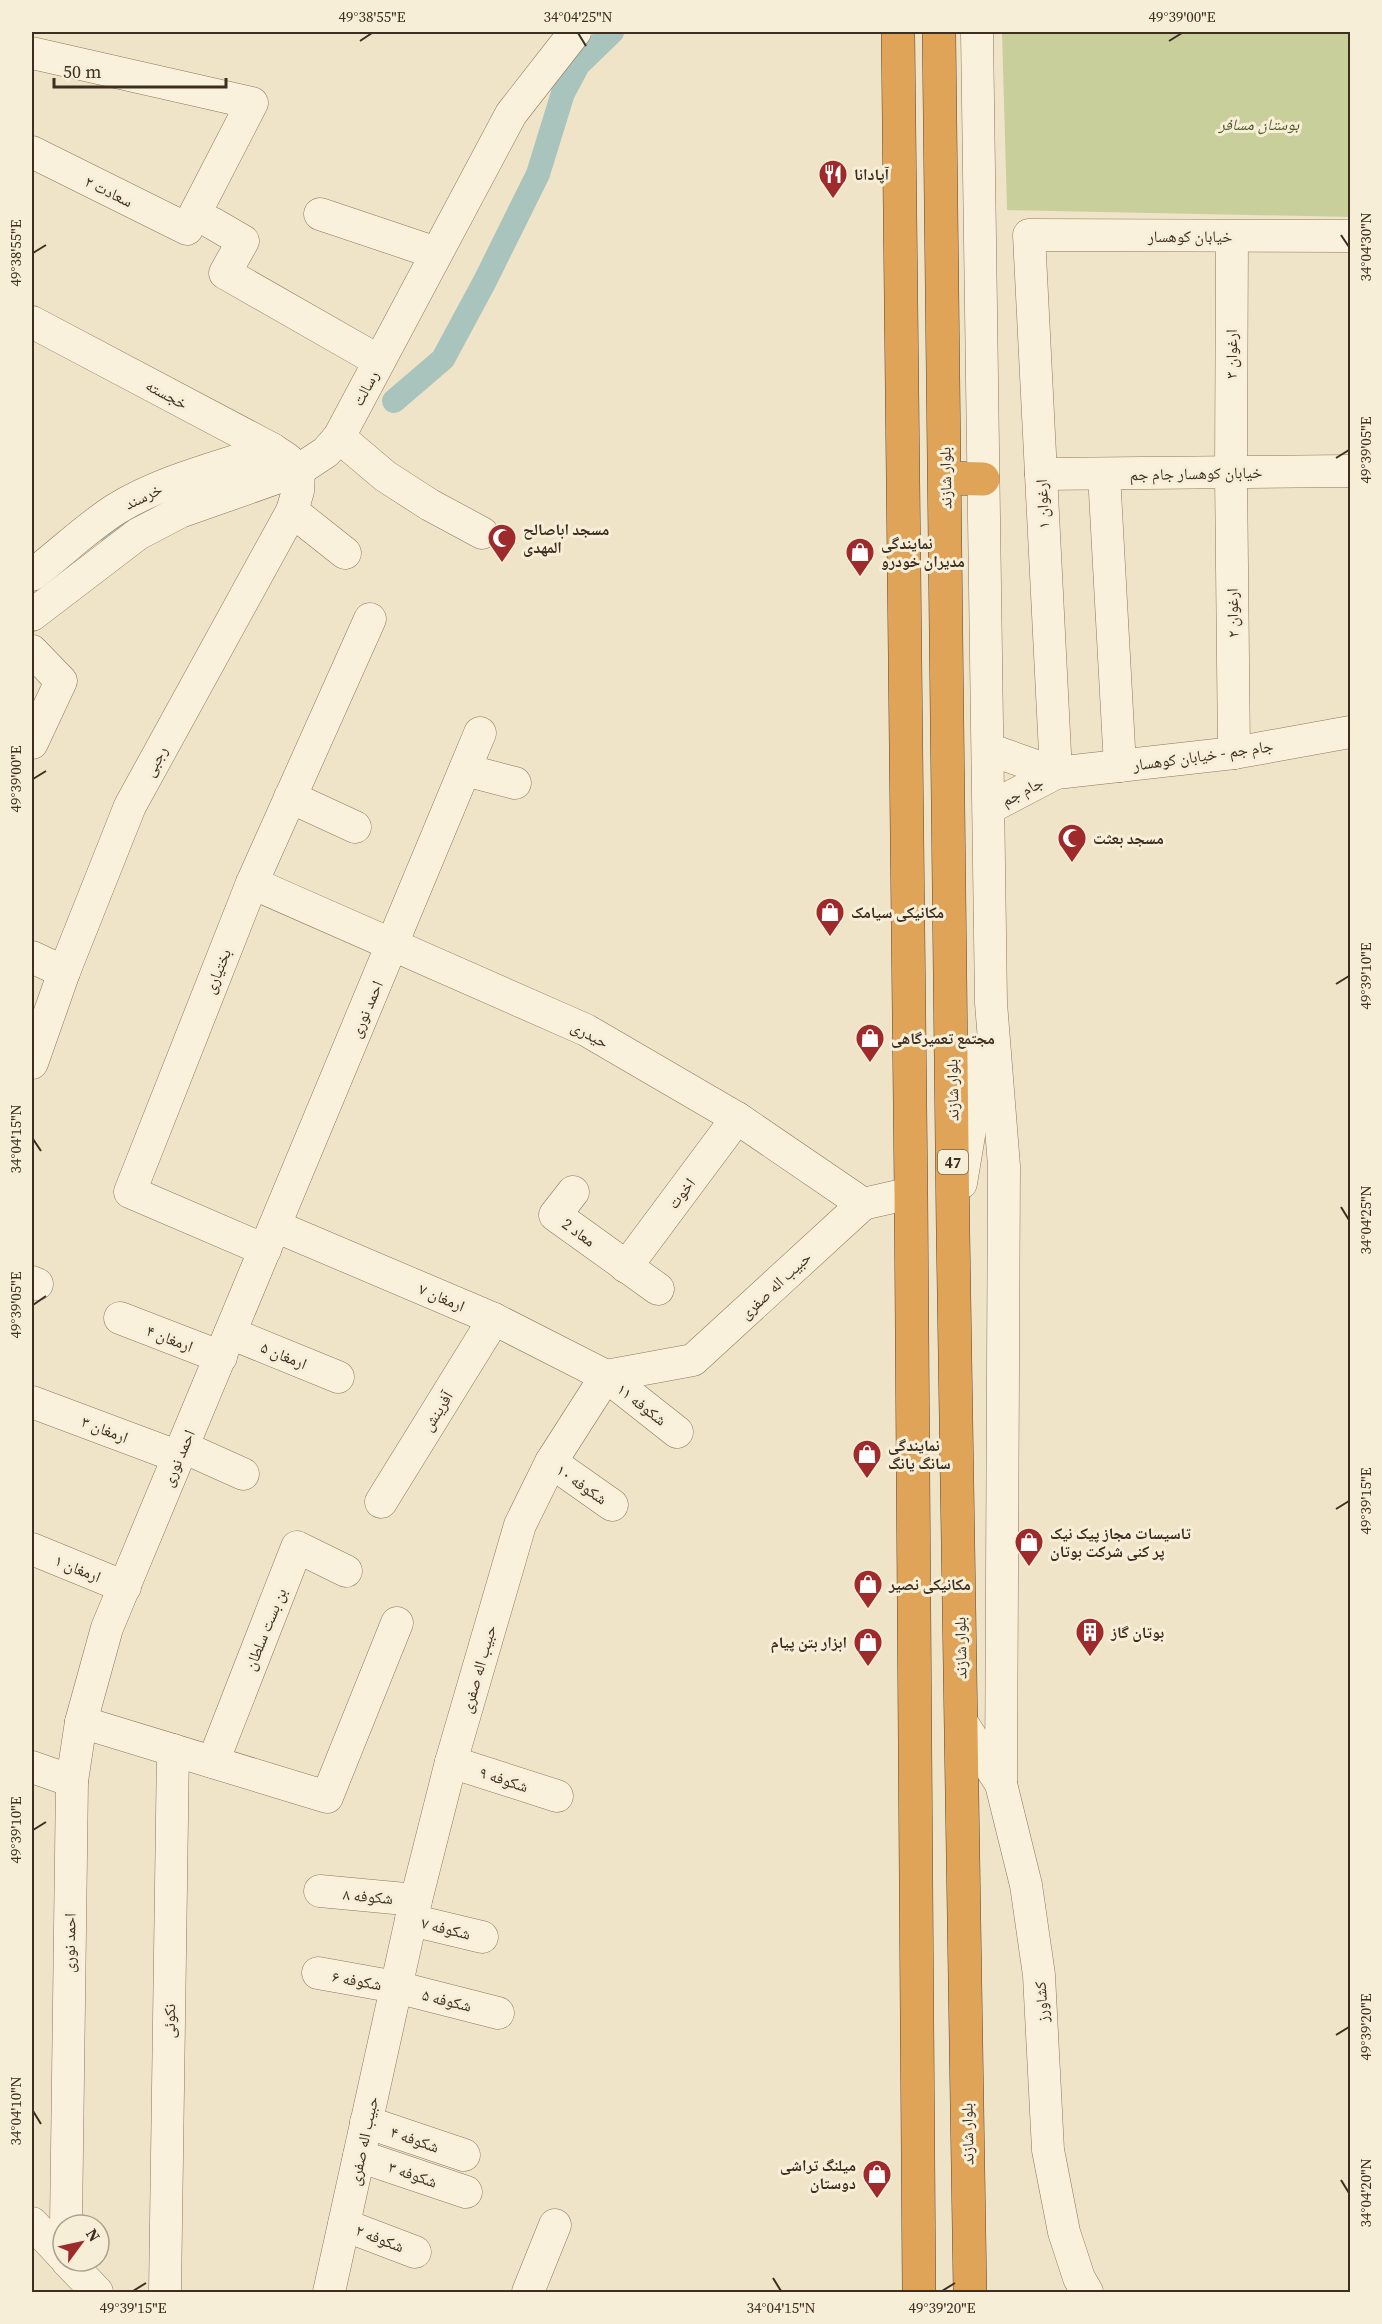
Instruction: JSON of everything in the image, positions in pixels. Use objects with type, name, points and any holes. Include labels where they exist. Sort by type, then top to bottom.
[{"type":"highway","points":[[895,32],[911,1193],[920,2292]]},
{"type":"highway","name":"بلوار شازند","points":[[939,32],[953,1231],[970,2292]]},
{"type":"highway","points":[[945,478],[983,479]]},
{"type":"street","name":"رسالت","points":[[32,615],[146,530],[180,512],[219,496],[299,470],[326,452],[339,436],[511,114],[575,32]]},
{"type":"street","points":[[977,32],[991,1003],[1004,1166],[1001,1784]]},
{"type":"street","points":[[32,53],[252,103],[200,226]]},
{"type":"street","name":"سعادت ۲","points":[[32,152],[200,226],[243,241],[225,273],[379,361]]},
{"type":"street","points":[[320,214],[436,253]]},
{"type":"street","name":"خیابان کوهسار","points":[[1029,235],[1350,236]]},
{"type":"street","name":"ارغوان ۱","points":[[1029,235],[1056,773]]},
{"type":"street","name":"ارغوان ۳","points":[[1231,472],[1232,236]]},
{"type":"street","name":"خجسته","points":[[32,322],[272,449],[299,470]]},
{"type":"street","points":[[339,436],[385,476],[430,505],[482,533]]},
{"type":"street","name":"خرسند","points":[[37,560],[135,499],[161,487],[272,449]]},
{"type":"street","name":"رجبی","points":[[32,1063],[64,972],[130,806],[292,511],[298,490],[299,470]]},
{"type":"street","name":"خیابان کوهسار جام جم","points":[[1041,474],[1350,471]]},
{"type":"street","name":"ارغوان ۲","points":[[1231,472],[1234,753]]},
{"type":"street","points":[[1104,474],[1120,766]]},
{"type":"street","points":[[292,511],[345,553]]},
{"type":"street","name":"بختیاری","points":[[270,1238],[130,1192],[252,883],[370,619]]},
{"type":"street","points":[[32,651],[61,681],[32,743]]},
{"type":"street","name":"جام جم - خیابان کوهسار","points":[[1056,773],[1234,753],[1350,732]]},
{"type":"street","name":"احمد نوری","points":[[66,2213],[72,1781],[81,1722],[108,1628],[480,733]]},
{"type":"street","points":[[988,749],[1056,773]]},
{"type":"street","points":[[465,770],[515,783]]},
{"type":"street","name":"جام جم","points":[[989,808],[1056,773]]},
{"type":"street","points":[[290,798],[355,827]]},
{"type":"street","name":"حیدری","points":[[252,883],[586,1030],[736,1118],[863,1204]]},
{"type":"street","points":[[32,957],[64,972]]},
{"type":"street","points":[[953,1231],[991,1003]]},
{"type":"street","name":"اخوت","points":[[626,1267],[736,1118]]},
{"type":"street","name":"معاد 2","points":[[573,1192],[555,1215],[626,1267]]},
{"type":"street","points":[[863,1204],[911,1193]]},
{"type":"street","name":"حبیب اله صفری","points":[[329,2292],[413,1910],[451,1761],[520,1526],[552,1462],[606,1376],[693,1360],[863,1204]]},
{"type":"street","name":"ارمغان ۷","points":[[270,1238],[494,1319],[606,1376]]},
{"type":"street","points":[[626,1267],[658,1288]]},
{"type":"street","name":"ارمغان ۴","points":[[120,1318],[226,1345]]},
{"type":"street","name":"آفرینش","points":[[381,1502],[494,1319]]},
{"type":"street","name":"ارمغان ۵","points":[[226,1345],[338,1377]]},
{"type":"street","name":"شکوفه ۱۱","points":[[606,1376],[677,1432]]},
{"type":"street","name":"ارمغان ۳","points":[[32,1402],[243,1474]]},
{"type":"street","name":"شکوفه ۱۰","points":[[552,1462],[612,1505]]},
{"type":"street","name":"بن بست سلطان","points":[[213,1762],[297,1547],[346,1571]]},
{"type":"street","name":"ارمغان ۱","points":[[32,1549],[125,1587]]},
{"type":"street","points":[[81,1722],[327,1797],[397,1623]]},
{"type":"street","name":"کشاورز","points":[[961,1721],[1001,1784],[1026,1885],[1039,1976],[1048,2150],[1064,2232],[1079,2278],[1087,2292]]},
{"type":"street","name":"نکوئی","points":[[165,2292],[173,1750]]},
{"type":"street","name":"شکوفه ۹","points":[[451,1761],[557,1796]]},
{"type":"street","points":[[32,1767],[72,1781]]},
{"type":"street","name":"شکوفه ۸","points":[[320,1891],[413,1910]]},
{"type":"street","name":"شکوفه ۷","points":[[413,1910],[482,1937]]},
{"type":"street","name":"شکوفه ۶","points":[[318,1973],[396,1987]]},
{"type":"street","name":"شکوفه ۵","points":[[396,1987],[498,2013]]},
{"type":"street","name":"شکوفه ۴","points":[[366,2122],[464,2155]]},
{"type":"street","name":"شکوفه ۳","points":[[359,2156],[466,2192]]},
{"type":"street","points":[[32,2223],[51,2243]]},
{"type":"street","name":"شکوفه ۲","points":[[344,2225],[415,2252]]},
{"type":"street","points":[[528,2292],[555,2225]]},
{"type":"street","points":[[64,2292],[65,2273]]},
{"type":"street","points":[[78,2273],[97,2292]]},
{"type":"green space","name":"بوستان مسافر","points":[[1002,32],[1350,32],[1350,217],[1007,210]]},
{"type":"waterway","points":[[394,401],[443,359],[538,174],[563,93],[578,65],[612,32]]},
{"type":"waterway","points":[[110,532],[121,523],[191,491]]},
{"type":"place","name":"آپادانا","points":[[833,200]]},
{"type":"place","name":"مسجد اباصالح المهدی","points":[[502,564]]},
{"type":"place","name":"نمایندگی مدیران خودرو","points":[[860,578]]},
{"type":"place","name":"مسجد بعثت","points":[[1072,864]]},
{"type":"place","name":"مکانیکی سیامک","points":[[830,938]]},
{"type":"place","name":"مجتمع تعمیرگاهی","points":[[870,1064]]},
{"type":"place","name":"نمایندگی سانگ یانگ","points":[[867,1480]]},
{"type":"place","name":"تاسیسات مجاز پیک نیک پر کنی شرکت بوتان","points":[[1029,1568]]},
{"type":"place","name":"مکانیکی نصیر","points":[[868,1610]]},
{"type":"place","name":"بوتان گاز","points":[[1090,1658]]},
{"type":"place","name":"ابزار بتن پیام","points":[[868,1668]]},
{"type":"place","name":"میلنگ تراشی دوستان","points":[[877,2200]]}]
